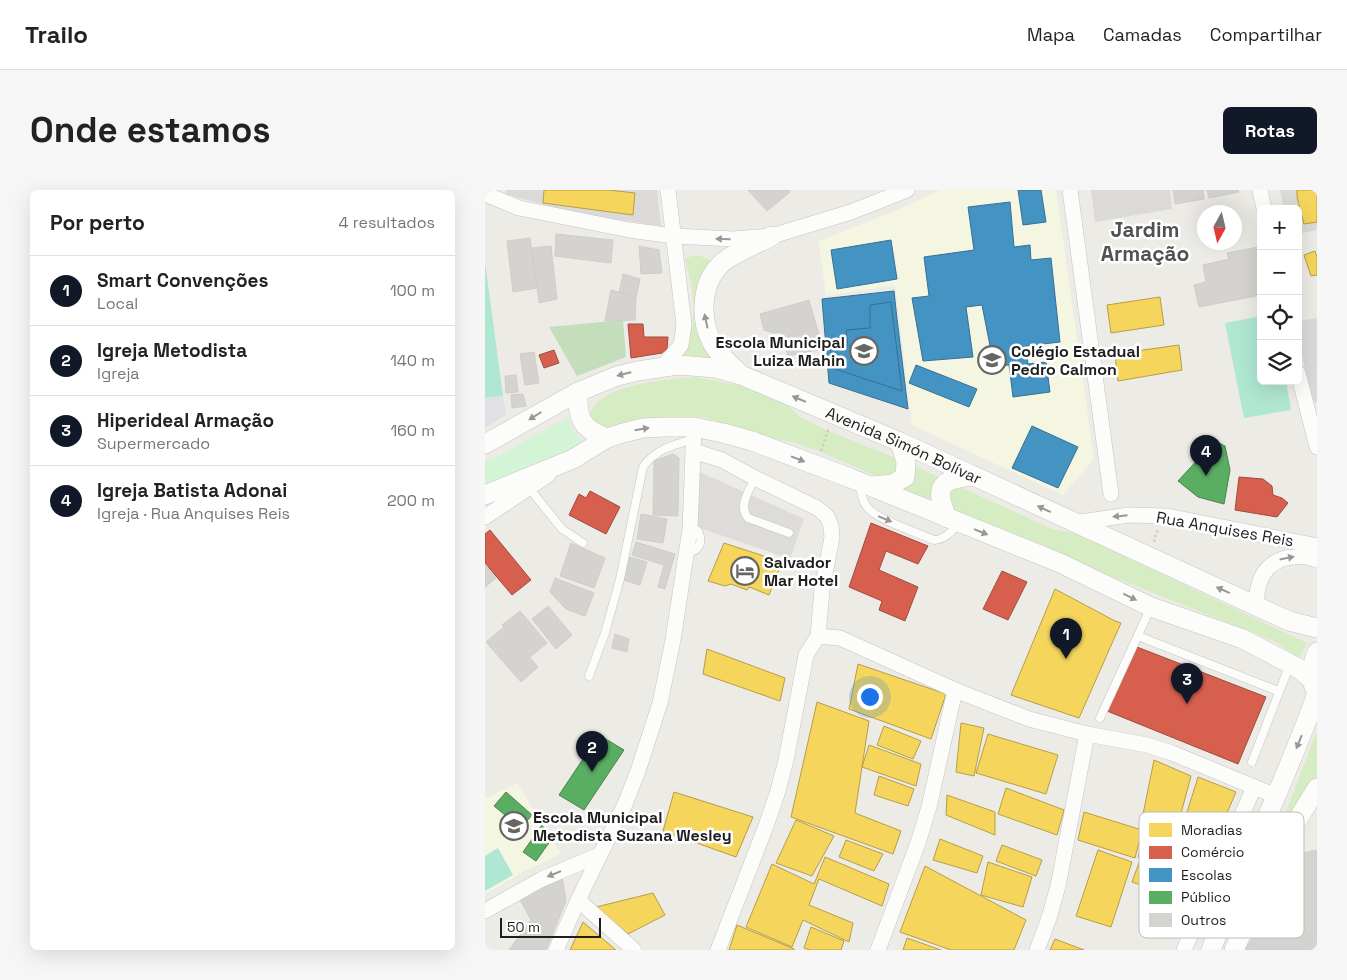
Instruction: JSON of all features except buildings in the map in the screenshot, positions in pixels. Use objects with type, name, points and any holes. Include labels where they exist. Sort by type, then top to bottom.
[{"type":"street","points":[[662,367],[681,345],[684,332],[684,314],[669,190]]},
{"type":"street","points":[[741,375],[716,348],[705,323],[705,296],[709,282],[716,270],[727,259],[772,236],[851,212],[907,190]]},
{"type":"street","points":[[1071,190],[1111,494]]},
{"type":"street","points":[[1260,190],[1263,205]]},
{"type":"street","points":[[485,194],[519,208],[629,230],[674,236],[733,239],[772,236]]},
{"type":"street","name":"Avenida Simón Bolívar","points":[[485,444],[578,392],[617,376],[662,367],[697,366],[741,375],[900,442],[1289,621],[1317,628]]},
{"type":"street","points":[[1301,385],[1317,447]]},
{"type":"street","points":[[578,392],[577,408],[583,424],[597,435],[607,438]]},
{"type":"street","points":[[485,517],[607,438],[643,428],[693,439],[722,460],[755,478],[801,499],[827,516],[831,526],[832,538],[822,590],[818,636],[806,655],[786,760],[767,826],[718,950]]},
{"type":"street","points":[[693,439],[723,432],[752,441],[1060,563],[1151,607],[1243,640],[1298,668],[1315,691]]},
{"type":"street","points":[[556,950],[635,779],[655,718],[673,640],[687,553],[690,528],[693,439]]},
{"type":"street","points":[[864,484],[893,484],[905,477],[906,462],[900,442]]},
{"type":"street","points":[[485,495],[573,459]]},
{"type":"street","points":[[953,521],[941,504],[941,489],[947,482],[974,476]]},
{"type":"street","name":"Rua Anquises Reis","points":[[1073,523],[1129,515],[1167,516],[1316,555]]},
{"type":"street","name":"Rua Anquises Reis","points":[[1257,605],[1257,587],[1266,569],[1276,561],[1287,557],[1316,555]]},
{"type":"street","points":[[818,636],[840,638],[955,690],[1029,719],[1087,734],[1147,745],[1172,753],[1276,796]]},
{"type":"street","points":[[1269,812],[1299,744],[1315,691],[1312,665],[1317,652]]},
{"type":"street","points":[[878,950],[918,843],[929,807],[955,690]]},
{"type":"street","points":[[1037,950],[1058,886],[1087,734]]},
{"type":"street","points":[[1243,812],[1254,787]]},
{"type":"street","points":[[1301,812],[1317,788]]},
{"type":"street","points":[[485,911],[542,878],[599,855]]},
{"type":"street","points":[[578,900],[634,950]]},
{"type":"street","points":[[1184,950],[1189,938]]},
{"type":"street","points":[[1211,950],[1216,938]]},
{"type":"street","points":[[1234,950],[1239,938]]},
{"type":"lane","points":[[589,676],[605,632],[620,579],[643,467],[648,460],[663,448],[693,439]]},
{"type":"lane","points":[[755,478],[744,502],[745,513],[749,518],[789,533]]},
{"type":"lane","points":[[529,488],[562,529],[583,543]]},
{"type":"lane","points":[[1100,718],[1151,607]]},
{"type":"lane","points":[[1137,636],[1278,691]]},
{"type":"lane","points":[[1252,762],[1290,664]]},
{"type":"path","points":[[816,466],[833,414]]},
{"type":"path","points":[[1159,562],[1153,546],[1156,533],[1167,516]]},
{"type":"shaded area","points":[[507,190],[657,190],[661,226],[574,213],[505,194]]},
{"type":"shaded area","name":"Colégio Estadual Pedro Calmon","points":[[940,190],[1056,190],[1094,459],[1063,495],[912,425],[895,285],[826,296],[819,241],[895,211]]},
{"type":"shaded area","points":[[1091,190],[1170,190],[1172,209],[1095,222]]},
{"type":"shaded area","points":[[1280,190],[1317,190],[1317,230],[1302,233],[1302,205],[1283,205]]},
{"type":"shaded area","points":[[1317,318],[1317,402],[1313,403],[1302,355],[1302,320]]},
{"type":"shaded area","points":[[503,396],[506,415],[485,428],[485,398]]},
{"type":"shaded area","points":[[700,472],[804,519],[790,559],[697,527]]},
{"type":"shaded area","name":"Escola Municipal Metodista Suzana Wesley","points":[[517,783],[561,854],[523,872],[485,894],[485,799]]},
{"type":"green space","points":[[698,255],[712,261],[695,312],[701,342],[713,359],[681,358],[691,332],[693,320],[693,297],[685,258]]},
{"type":"green space","points":[[485,262],[503,396],[485,398]]},
{"type":"green space","points":[[1257,317],[1257,385],[1287,385],[1291,410],[1244,418],[1225,323]]},
{"type":"green space","points":[[623,320],[626,357],[577,376],[549,327]]},
{"type":"green space","points":[[693,377],[743,386],[782,400],[800,417],[828,431],[906,462],[1052,529],[1077,534],[1307,643],[1299,658],[1274,641],[1066,558],[1044,545],[943,508],[886,480],[793,442],[770,438],[703,417],[656,419],[605,432],[589,420],[593,408],[602,399],[615,391],[649,382]]},
{"type":"green space","points":[[569,417],[572,428],[585,443],[485,484],[485,461],[495,458]]},
{"type":"green space","points":[[1317,731],[1317,778],[1293,812],[1286,812]]},
{"type":"green space","points":[[498,848],[513,875],[485,891],[485,856]]},
{"type":"place","name":"Escola Municipal Luiza Mahin","points":[[864,351]]},
{"type":"place","name":"Colégio Estadual Pedro Calmon","points":[[992,360]]},
{"type":"place","name":"Igreja Batista Adonai","points":[[1206,476]]},
{"type":"place","name":"Salvador Mar Hotel","points":[[745,571]]},
{"type":"place","name":"Smart Convenções","points":[[1066,659]]},
{"type":"place","name":"Hiperideal Armação","points":[[1187,704]]},
{"type":"place","name":"Igreja Metodista","points":[[592,772]]},
{"type":"place","name":"Escola Municipal Metodista Suzana Wesley","points":[[514,826]]},
{"type":"district","name":"Jardim Armação","points":[[1145,241]]}]
